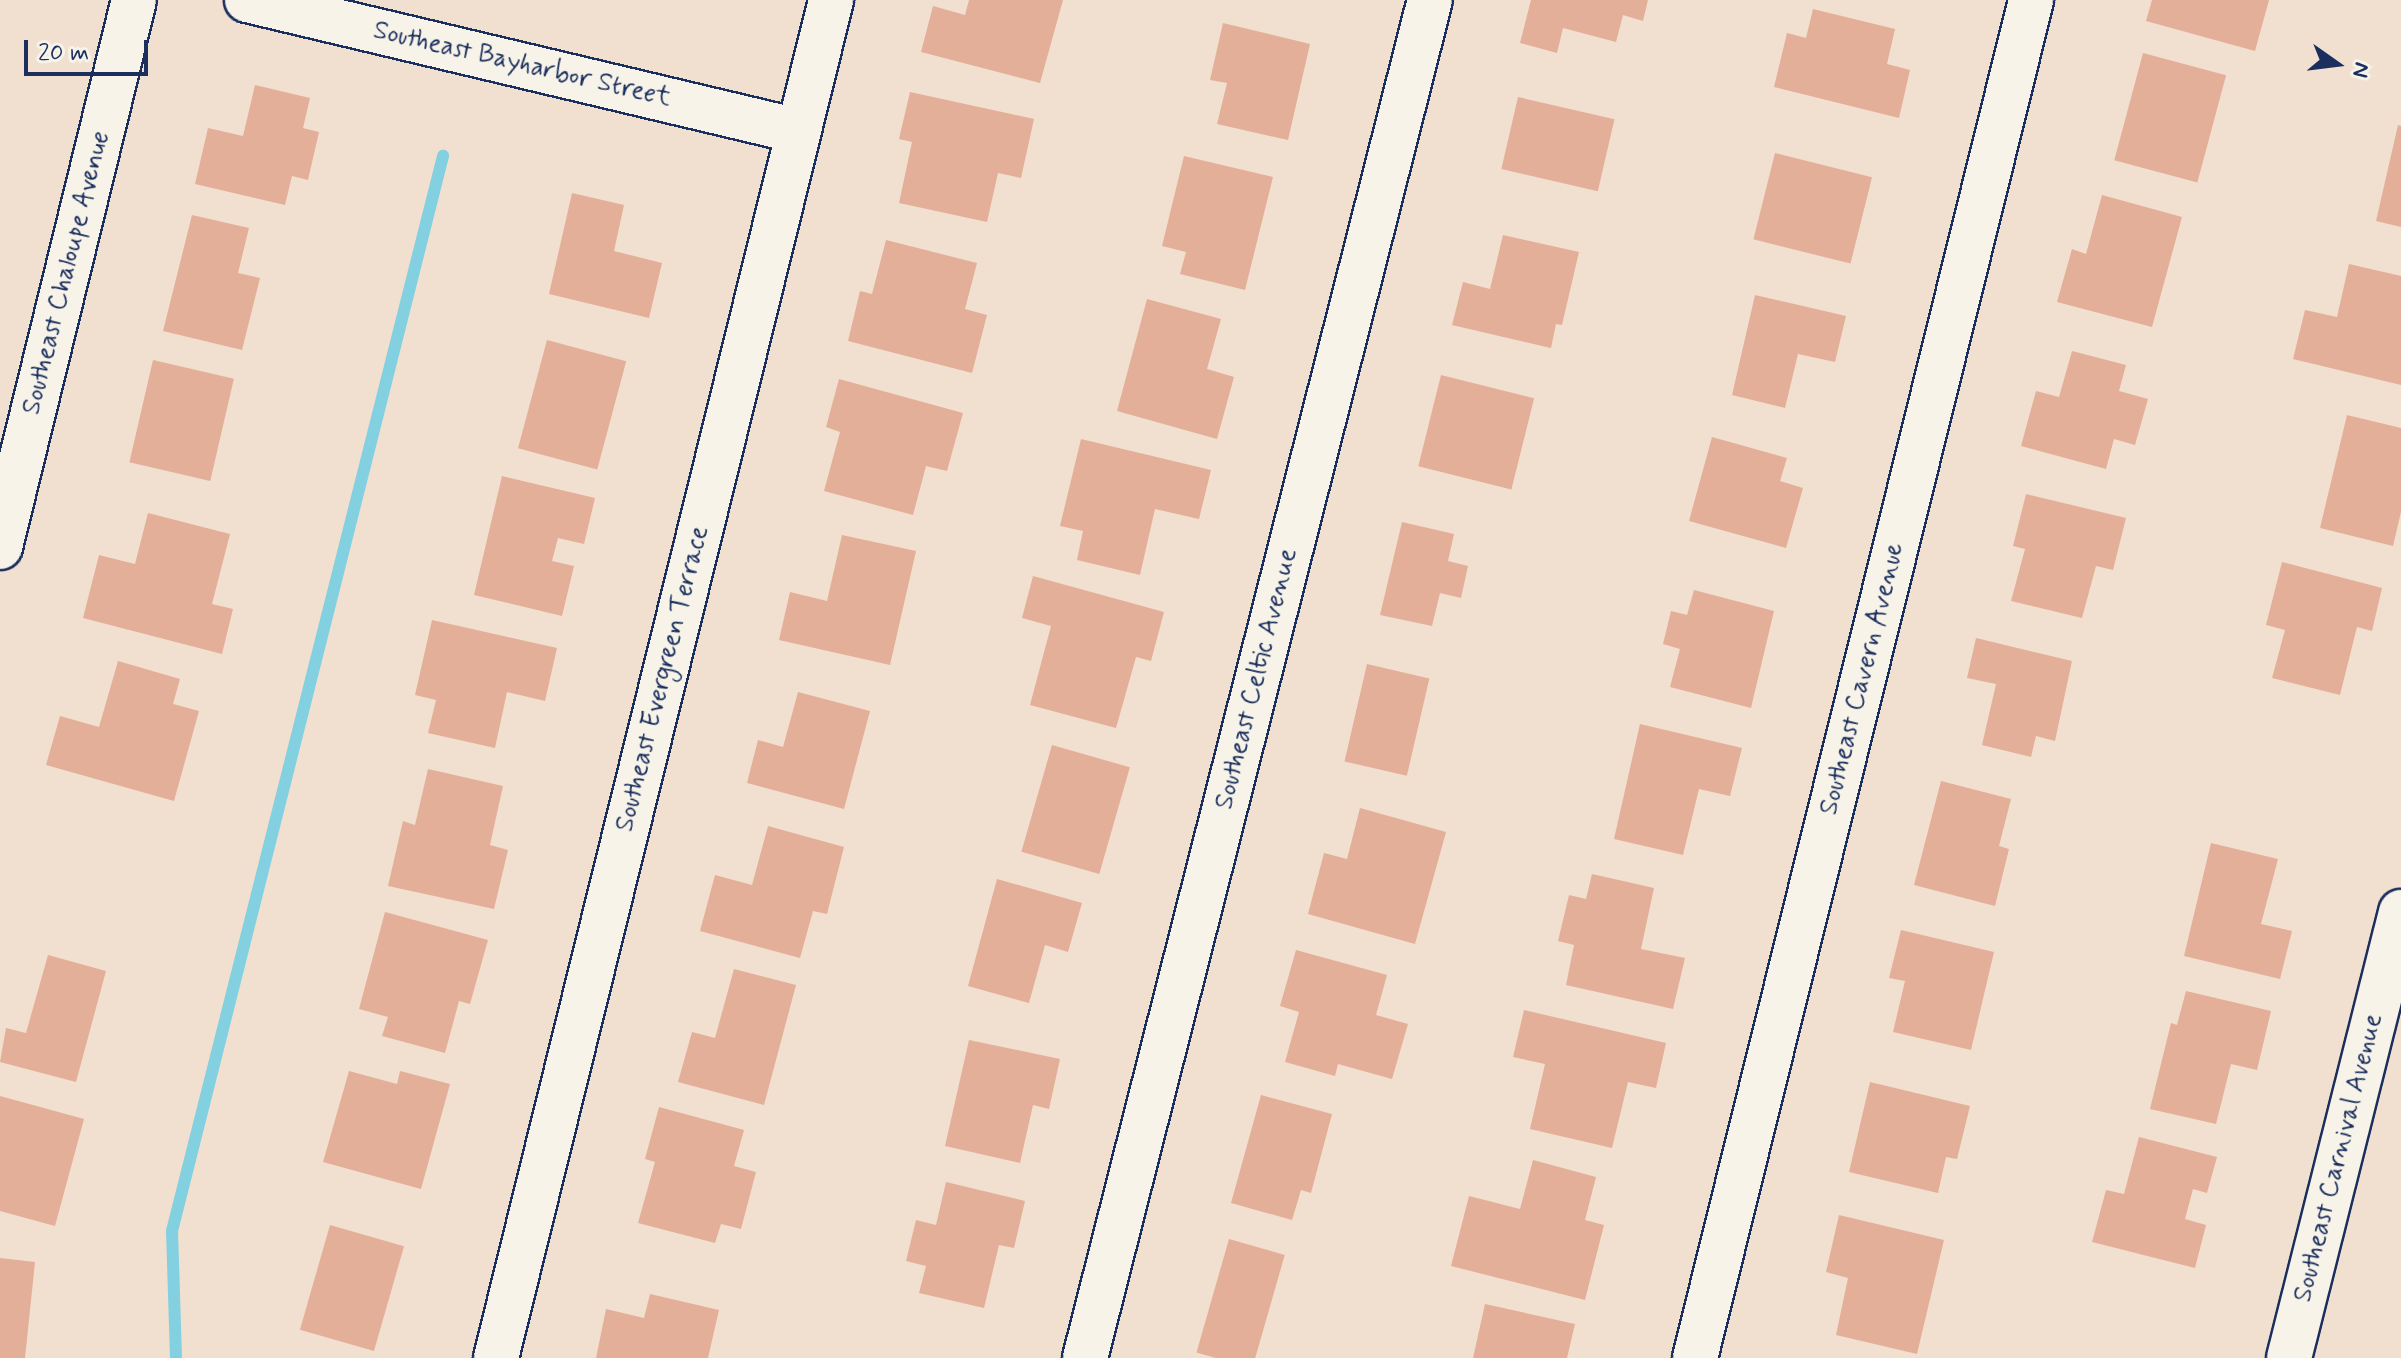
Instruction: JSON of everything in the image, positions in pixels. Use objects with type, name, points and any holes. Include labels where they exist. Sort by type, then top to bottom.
[{"type":"street","name":"Southeast Chaloupe Avenue","points":[[0,547],[134,0]]},
{"type":"street","name":"Southeast Bayharbor Street","points":[[247,0],[798,131]]},
{"type":"street","name":"Southeast Evergreen Terrace","points":[[496,1358],[831,0]]},
{"type":"street","name":"Southeast Celtic Avenue","points":[[1085,1358],[1430,0]]},
{"type":"street","name":"Southeast Cavern Avenue","points":[[1695,1358],[2031,0]]},
{"type":"street","name":"Southeast Carnival Avenue","points":[[2289,1358],[2401,912]]},
{"type":"building","points":[[969,0],[1063,0],[1040,83],[921,52],[933,6],[965,15]]},
{"type":"building","points":[[1531,0],[1648,0],[1643,21],[1623,15],[1616,42],[1563,28],[1557,53],[1520,43]]},
{"type":"building","points":[[2152,0],[2269,0],[2255,51],[2146,21]]},
{"type":"building","points":[[1813,9],[1895,29],[1887,64],[1910,70],[1899,118],[1774,87],[1787,33],[1806,38]]},
{"type":"building","points":[[1223,23],[1310,44],[1288,140],[1217,124],[1227,83],[1210,80]]},
{"type":"building","points":[[2143,53],[2226,75],[2197,182],[2114,160]]},
{"type":"building","points":[[255,85],[310,98],[303,128],[319,132],[308,180],[292,176],[285,205],[195,184],[208,128],[243,136]]},
{"type":"building","points":[[910,92],[1034,119],[1021,178],[998,173],[987,222],[899,203],[912,142],[899,139]]},
{"type":"building","points":[[1518,97],[1614,119],[1598,191],[1501,169]]},
{"type":"building","points":[[2398,125],[2401,126],[2401,227],[2376,221]]},
{"type":"building","points":[[1775,153],[1872,177],[1850,264],[1753,239]]},
{"type":"building","points":[[1184,156],[1273,177],[1245,290],[1180,274],[1186,252],[1162,246]]},
{"type":"building","points":[[572,193],[624,205],[614,251],[662,263],[649,318],[549,294]]},
{"type":"building","points":[[2102,195],[2182,217],[2152,327],[2057,302],[2072,249],[2086,254]]},
{"type":"building","points":[[192,215],[249,228],[238,273],[260,278],[242,350],[163,331]]},
{"type":"building","points":[[1503,235],[1579,252],[1562,325],[1556,324],[1551,348],[1452,325],[1463,282],[1490,289]]},
{"type":"building","points":[[886,240],[977,263],[965,309],[987,315],[972,373],[848,341],[860,291],[872,294]]},
{"type":"building","points":[[2349,264],[2401,276],[2401,385],[2293,359],[2305,310],[2337,317]]},
{"type":"building","points":[[1755,295],[1846,316],[1835,362],[1798,354],[1785,408],[1732,395]]},
{"type":"building","points":[[1147,299],[1221,319],[1207,369],[1234,377],[1217,439],[1117,411]]},
{"type":"building","points":[[547,340],[626,361],[597,469],[518,448]]},
{"type":"building","points":[[2072,351],[2126,365],[2119,391],[2148,399],[2135,445],[2114,439],[2106,469],[2021,446],[2036,391],[2059,397]]},
{"type":"building","points":[[153,360],[234,379],[210,481],[129,462]]},
{"type":"building","points":[[1441,375],[1534,398],[1511,489],[1418,466]]},
{"type":"building","points":[[839,379],[963,413],[947,471],[926,466],[913,515],[824,491],[840,432],[826,427]]},
{"type":"building","points":[[2347,415],[2401,428],[2401,512],[2393,546],[2320,528]]},
{"type":"building","points":[[1712,437],[1787,458],[1780,481],[1803,488],[1786,548],[1689,521]]},
{"type":"building","points":[[1081,439],[1211,470],[1199,519],[1155,509],[1140,575],[1077,560],[1083,531],[1060,526]]},
{"type":"building","points":[[502,476],[595,498],[584,544],[558,538],[552,561],[574,566],[562,616],[474,595]]},
{"type":"building","points":[[2026,494],[2126,518],[2113,570],[2096,566],[2082,618],[2011,601],[2025,549],[2013,546]]},
{"type":"building","points":[[148,513],[230,534],[212,604],[233,609],[222,654],[83,618],[99,555],[135,564]]},
{"type":"building","points":[[1402,522],[1454,534],[1448,561],[1468,566],[1461,598],[1440,593],[1432,626],[1380,615]]},
{"type":"building","points":[[842,535],[916,551],[890,665],[779,640],[790,592],[827,601]]},
{"type":"building","points":[[2282,562],[2382,588],[2372,631],[2357,627],[2340,695],[2272,678],[2285,630],[2266,625]]},
{"type":"building","points":[[1033,576],[1164,612],[1151,661],[1136,657],[1116,728],[1030,705],[1051,626],[1022,618]]},
{"type":"building","points":[[1694,590],[1774,611],[1751,708],[1670,687],[1680,649],[1663,644],[1671,611],[1687,615]]},
{"type":"building","points":[[432,620],[557,648],[545,701],[507,692],[495,748],[428,733],[436,700],[415,695]]},
{"type":"building","points":[[1976,638],[2072,661],[2055,741],[2036,736],[2031,757],[1982,745],[1996,684],[1967,678]]},
{"type":"building","points":[[118,661],[180,679],[173,704],[199,711],[174,801],[46,765],[60,716],[99,727]]},
{"type":"building","points":[[1367,664],[1429,678],[1407,776],[1345,761]]},
{"type":"building","points":[[798,692],[870,711],[844,809],[747,783],[758,740],[783,747]]},
{"type":"building","points":[[1640,724],[1742,748],[1730,796],[1699,789],[1683,855],[1614,839]]},
{"type":"building","points":[[1052,745],[1130,767],[1099,874],[1021,852]]},
{"type":"building","points":[[428,769],[503,786],[490,845],[508,850],[494,909],[388,886],[403,821],[415,825]]},
{"type":"building","points":[[1941,781],[2011,799],[1999,846],[2009,849],[1995,906],[1914,885]]},
{"type":"building","points":[[1360,808],[1446,832],[1415,944],[1308,914],[1324,853],[1347,859]]},
{"type":"building","points":[[768,826],[844,847],[827,914],[813,911],[800,958],[700,931],[715,875],[752,885]]},
{"type":"building","points":[[2211,843],[2278,859],[2261,924],[2292,931],[2280,979],[2184,956]]},
{"type":"building","points":[[1592,874],[1654,888],[1641,949],[1685,958],[1673,1009],[1566,985],[1574,945],[1558,941],[1569,895],[1586,899]]},
{"type":"building","points":[[997,879],[1082,903],[1068,952],[1045,945],[1029,1003],[968,986]]},
{"type":"building","points":[[385,912],[488,940],[470,1004],[459,1001],[445,1053],[382,1036],[388,1017],[359,1009]]},
{"type":"building","points":[[1901,930],[1994,952],[1971,1050],[1893,1032],[1905,981],[1889,978]]},
{"type":"building","points":[[1296,950],[1387,975],[1376,1015],[1408,1024],[1392,1079],[1338,1064],[1335,1076],[1285,1062],[1299,1012],[1280,1006]]},
{"type":"building","points":[[48,955],[106,971],[76,1082],[0,1062],[6,1028],[26,1033]]},
{"type":"building","points":[[734,969],[796,985],[764,1105],[678,1082],[692,1032],[715,1038]]},
{"type":"building","points":[[2186,991],[2271,1011],[2257,1070],[2231,1064],[2216,1124],[2150,1109],[2171,1023],[2177,1025]]},
{"type":"building","points":[[1524,1010],[1666,1043],[1656,1088],[1628,1082],[1612,1148],[1530,1129],[1545,1064],[1513,1057]]},
{"type":"building","points":[[969,1040],[1060,1059],[1049,1109],[1033,1105],[1020,1163],[945,1146]]},
{"type":"building","points":[[349,1071],[397,1084],[400,1071],[450,1084],[421,1189],[323,1162]]},
{"type":"building","points":[[1870,1082],[1970,1106],[1957,1159],[1946,1157],[1938,1193],[1849,1172]]},
{"type":"building","points":[[1261,1095],[1332,1114],[1311,1193],[1301,1190],[1292,1220],[1231,1203]]},
{"type":"building","points":[[0,1096],[84,1119],[55,1226],[0,1211]]},
{"type":"building","points":[[659,1107],[744,1130],[734,1166],[756,1172],[741,1229],[721,1224],[715,1243],[638,1223],[655,1162],[645,1159]]},
{"type":"building","points":[[2139,1137],[2217,1157],[2207,1193],[2193,1189],[2185,1219],[2206,1225],[2195,1268],[2092,1242],[2106,1190],[2124,1194]]},
{"type":"building","points":[[1533,1160],[1596,1177],[1585,1220],[1604,1225],[1585,1300],[1451,1266],[1469,1196],[1520,1209]]},
{"type":"building","points":[[946,1182],[1025,1201],[1014,1248],[999,1245],[984,1308],[919,1293],[926,1266],[906,1261],[916,1220],[936,1225]]},
{"type":"building","points":[[1839,1215],[1944,1240],[1917,1354],[1836,1335],[1848,1278],[1826,1272]]},
{"type":"building","points":[[330,1225],[404,1246],[374,1351],[300,1330]]},
{"type":"building","points":[[1229,1239],[1285,1255],[1255,1358],[1216,1358],[1196,1352]]},
{"type":"building","points":[[0,1258],[35,1262],[25,1358],[0,1358]]},
{"type":"building","points":[[650,1294],[719,1310],[708,1358],[596,1358],[606,1309],[644,1318]]},
{"type":"building","points":[[1485,1304],[1575,1324],[1567,1358],[1473,1358]]},
{"type":"waterway","points":[[176,1358],[172,1231],[443,156]]}]
